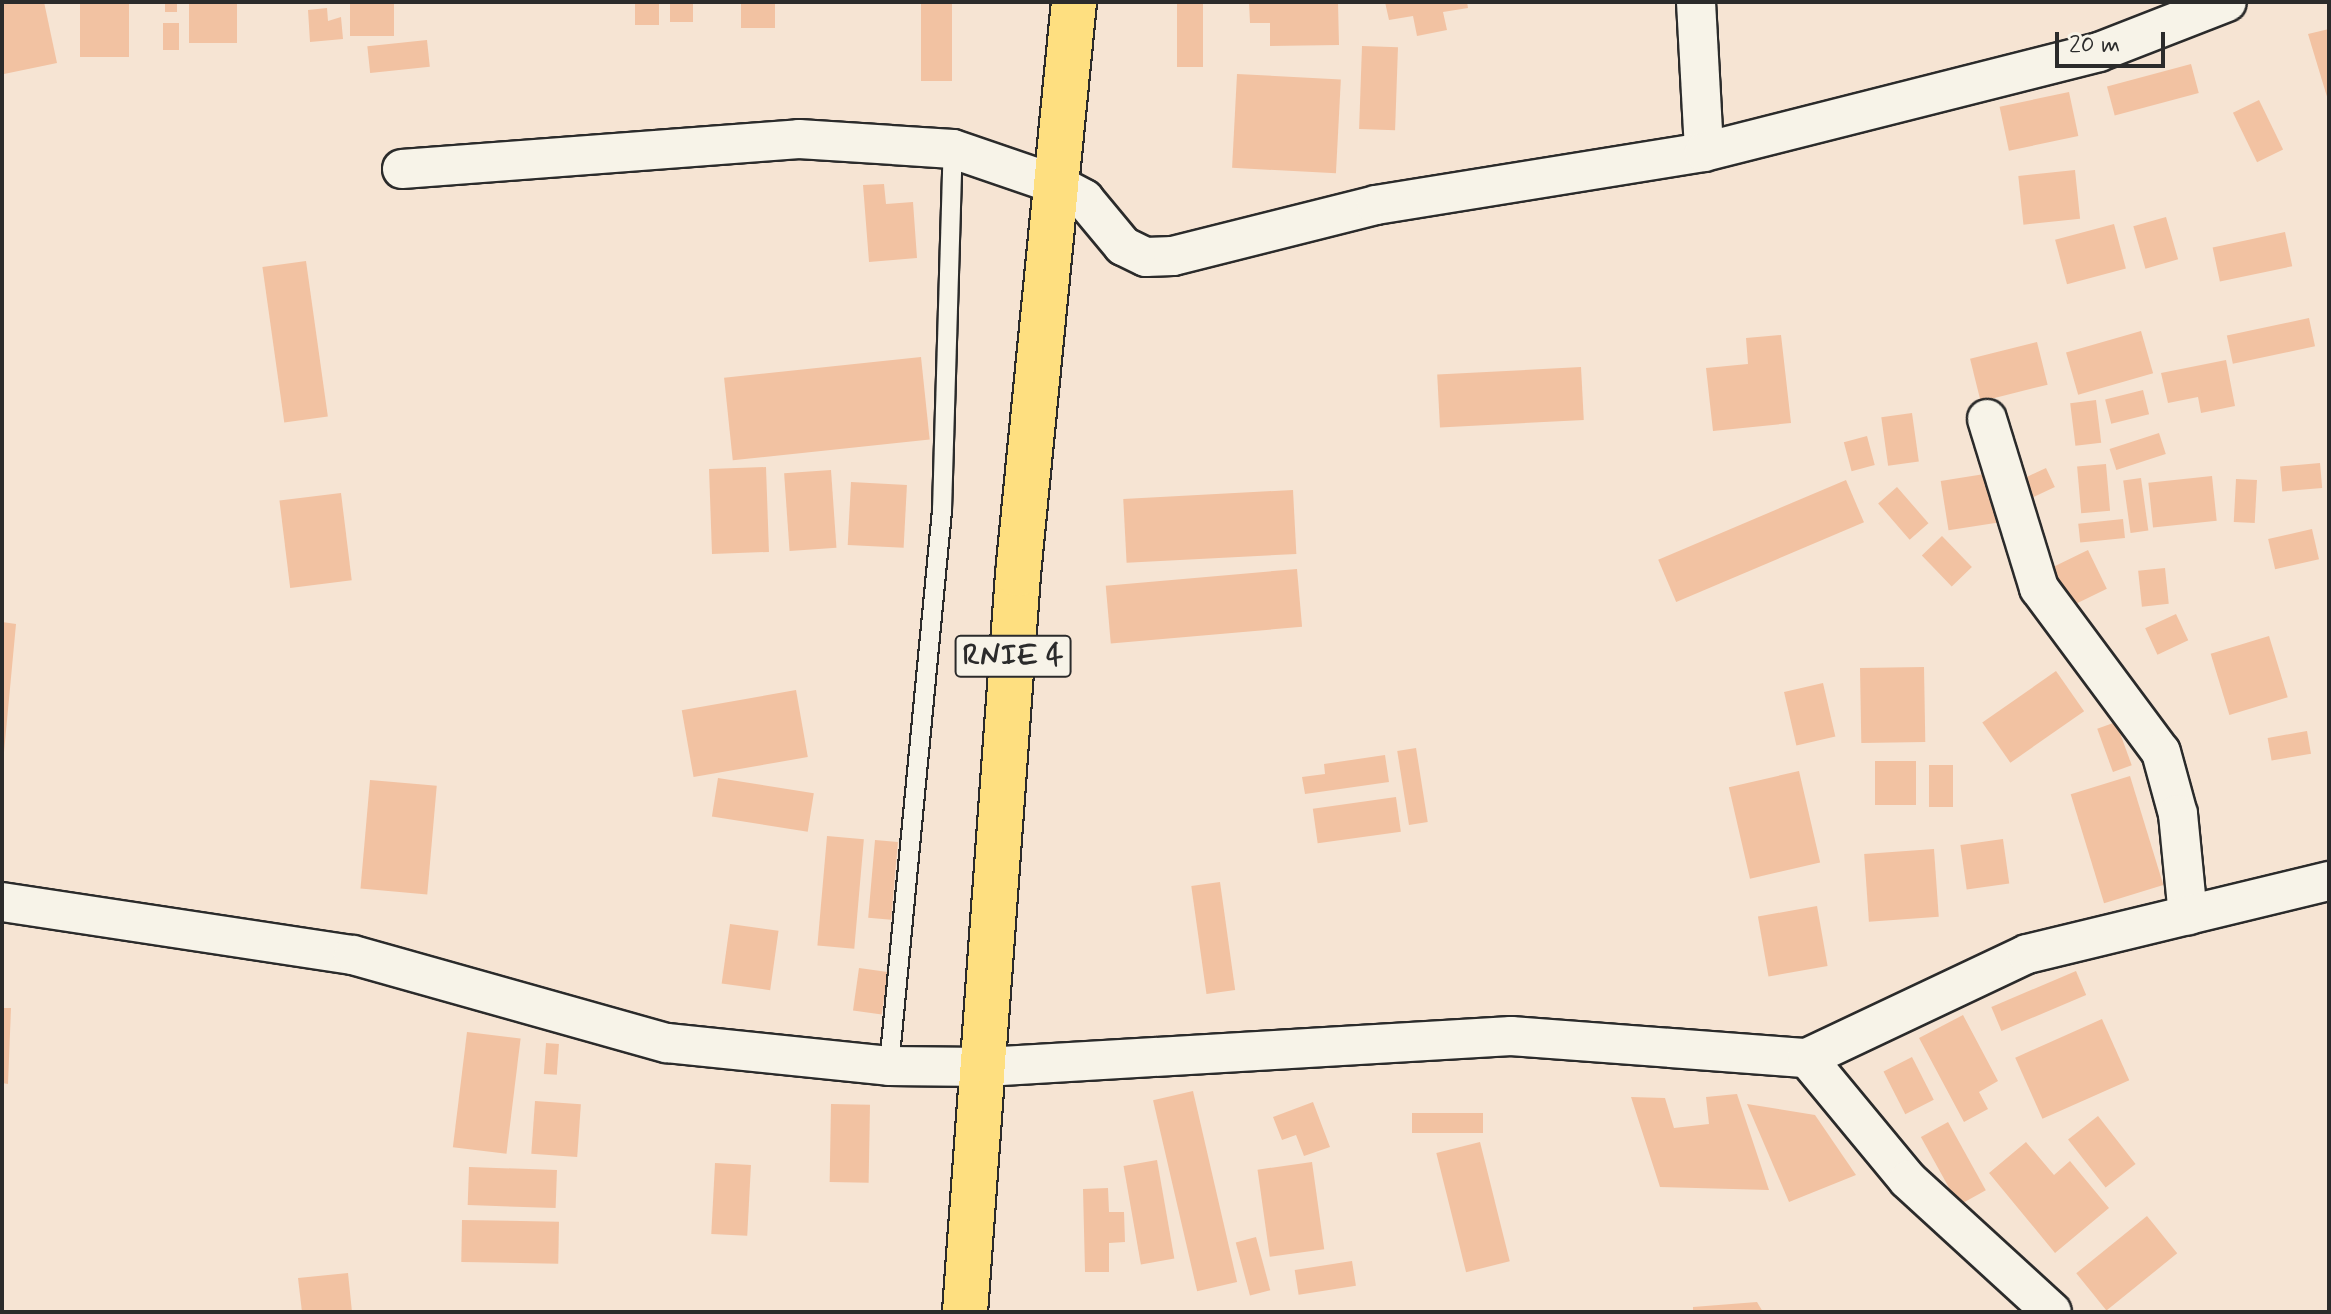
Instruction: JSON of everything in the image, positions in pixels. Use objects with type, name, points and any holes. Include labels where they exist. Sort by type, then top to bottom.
[{"type":"main road","name":"RNIE 4","points":[[965,1312],[1018,574],[1074,2]]},
{"type":"street","points":[[1696,2],[1704,152]]},
{"type":"street","points":[[402,169],[799,139],[953,149],[1058,185],[1084,199],[1123,246],[1146,257],[1173,256],[1376,205],[1704,152],[2099,52],[2227,2]]},
{"type":"street","points":[[1987,419],[2039,588],[2161,752],[2178,814],[2188,916]]},
{"type":"street","points":[[2,902],[353,955],[454,979],[667,1043],[889,1066],[985,1067],[1511,1036],[1807,1058],[2027,954],[2329,881]]},
{"type":"street","points":[[1807,1058],[1908,1180],[2052,1312]]},
{"type":"lane","points":[[889,1066],[942,510],[953,149]]},
{"type":"building","points":[[2,2],[44,2],[57,63],[4,74]]},
{"type":"building","points":[[80,2],[129,2],[129,57],[80,57]]},
{"type":"building","points":[[165,2],[177,2],[177,12],[165,12]]},
{"type":"building","points":[[189,2],[237,2],[237,43],[189,43]]},
{"type":"building","points":[[350,2],[394,2],[394,36],[350,36]]},
{"type":"building","points":[[670,2],[693,2],[693,22],[670,22]]},
{"type":"building","points":[[741,2],[775,2],[775,28],[741,28]]},
{"type":"building","points":[[921,2],[952,2],[952,81],[921,81]]},
{"type":"building","points":[[1177,2],[1203,2],[1203,67],[1177,67]]},
{"type":"building","points":[[1249,2],[1338,2],[1339,45],[1270,46],[1270,23],[1250,23]]},
{"type":"building","points":[[1385,2],[1467,2],[1468,8],[1443,12],[1447,30],[1417,36],[1413,16],[1389,20]]},
{"type":"building","points":[[635,4],[659,4],[659,25],[635,25]]},
{"type":"building","points":[[327,8],[328,21],[341,17],[343,39],[310,42],[308,10]]},
{"type":"building","points":[[163,23],[179,23],[179,50],[163,50]]},
{"type":"building","points":[[2329,29],[2329,100],[2328,100],[2308,34]]},
{"type":"building","points":[[427,40],[430,67],[370,73],[367,46]]},
{"type":"building","points":[[1362,46],[1398,47],[1395,130],[1359,129]]},
{"type":"building","points":[[2191,64],[2199,93],[2115,115],[2107,87]]},
{"type":"building","points":[[1237,74],[1341,79],[1336,173],[1232,168]]},
{"type":"building","points":[[2069,92],[2078,136],[2009,151],[2000,107]]},
{"type":"building","points":[[2259,100],[2283,149],[2257,162],[2233,113]]},
{"type":"building","points":[[2075,170],[2080,219],[2023,225],[2018,176]]},
{"type":"building","points":[[884,184],[886,204],[913,202],[917,258],[869,262],[863,185]]},
{"type":"building","points":[[2166,217],[2178,259],[2145,269],[2133,226]]},
{"type":"building","points":[[2114,224],[2126,268],[2067,284],[2055,240]]},
{"type":"building","points":[[2285,232],[2292,266],[2220,282],[2213,247]]},
{"type":"building","points":[[306,261],[328,416],[284,423],[262,267]]},
{"type":"building","points":[[2309,318],[2315,346],[2233,364],[2227,335]]},
{"type":"building","points":[[2141,331],[2153,373],[2078,395],[2066,352]]},
{"type":"building","points":[[1781,335],[1791,423],[1713,431],[1706,368],[1748,364],[1746,338]]},
{"type":"building","points":[[2037,342],[2048,385],[1981,401],[1970,359]]},
{"type":"building","points":[[921,357],[930,440],[733,460],[724,378]]},
{"type":"building","points":[[2226,360],[2235,406],[2201,413],[2198,397],[2168,403],[2161,373]]},
{"type":"building","points":[[1581,367],[1584,420],[1440,427],[1437,375]]},
{"type":"building","points":[[2143,390],[2149,414],[2111,424],[2105,399]]},
{"type":"building","points":[[2096,400],[2101,443],[2075,446],[2070,403]]},
{"type":"building","points":[[1912,413],[1919,462],[1888,466],[1881,417]]},
{"type":"building","points":[[2159,433],[2166,454],[2116,470],[2110,449]]},
{"type":"building","points":[[1867,436],[1875,465],[1852,471],[1844,442]]},
{"type":"building","points":[[2320,463],[2322,488],[2282,491],[2280,466]]},
{"type":"building","points":[[2106,464],[2110,511],[2081,513],[2077,467]]},
{"type":"building","points":[[766,467],[769,552],[712,554],[709,469]]},
{"type":"building","points":[[2046,468],[2055,487],[2021,503],[2012,484]]},
{"type":"building","points":[[831,470],[836,548],[790,551],[784,473]]},
{"type":"building","points":[[1997,472],[2005,521],[1949,530],[1941,481]]},
{"type":"building","points":[[2212,476],[2217,521],[2153,527],[2148,483]]},
{"type":"building","points":[[2141,478],[2148,530],[2131,533],[2123,481]]},
{"type":"building","points":[[2236,479],[2257,480],[2255,523],[2234,522]]},
{"type":"building","points":[[1846,480],[1864,522],[1676,602],[1658,560]]},
{"type":"building","points":[[851,482],[907,485],[904,548],[848,545]]},
{"type":"building","points":[[1897,487],[1928,523],[1910,540],[1878,503]]},
{"type":"building","points":[[1293,490],[1296,554],[1127,563],[1123,499]]},
{"type":"building","points":[[341,493],[352,580],[290,588],[279,501]]},
{"type":"building","points":[[2123,519],[2125,538],[2080,543],[2078,524]]},
{"type":"building","points":[[2312,529],[2319,559],[2275,569],[2268,539]]},
{"type":"building","points":[[1942,536],[1972,567],[1952,586],[1922,555]]},
{"type":"building","points":[[2088,550],[2107,589],[2064,610],[2045,571]]},
{"type":"building","points":[[2165,568],[2169,604],[2142,607],[2138,571]]},
{"type":"building","points":[[1297,569],[1302,627],[1111,644],[1106,586]]},
{"type":"building","points":[[2176,614],[2188,640],[2157,655],[2145,628]]},
{"type":"building","points":[[2,622],[16,624],[4,752],[2,751]]},
{"type":"building","points":[[2269,636],[2288,697],[2229,715],[2211,654]]},
{"type":"building","points":[[1924,667],[1925,742],[1861,743],[1860,668]]},
{"type":"building","points":[[2056,671],[2084,711],[2010,763],[1982,723]]},
{"type":"building","points":[[1823,683],[1835,737],[1796,746],[1784,692]]},
{"type":"building","points":[[796,690],[808,757],[694,777],[682,710]]},
{"type":"building","points":[[2116,722],[2132,765],[2113,772],[2097,729]]},
{"type":"building","points":[[2307,731],[2311,754],[2272,761],[2268,738]]},
{"type":"building","points":[[1416,748],[1428,822],[1409,825],[1397,751]]},
{"type":"building","points":[[1385,755],[1389,782],[1305,794],[1302,777],[1325,774],[1324,764]]},
{"type":"building","points":[[1875,761],[1916,761],[1916,805],[1875,805]]},
{"type":"building","points":[[1929,765],[1953,765],[1953,807],[1929,807]]},
{"type":"building","points":[[1799,771],[1820,863],[1750,879],[1729,787]]},
{"type":"building","points":[[2130,776],[2163,885],[2104,903],[2071,794]]},
{"type":"building","points":[[718,778],[814,793],[808,832],[712,817]]},
{"type":"building","points":[[370,780],[437,786],[427,894],[361,889]]},
{"type":"building","points":[[1396,797],[1401,832],[1318,843],[1313,809]]},
{"type":"building","points":[[827,836],[864,839],[854,949],[817,946]]},
{"type":"building","points":[[2003,839],[2009,884],[1967,890],[1960,845]]},
{"type":"building","points":[[875,840],[898,842],[891,920],[868,918]]},
{"type":"building","points":[[1934,849],[1939,917],[1869,922],[1864,854]]},
{"type":"building","points":[[1220,882],[1235,990],[1206,994],[1191,886]]},
{"type":"building","points":[[1817,906],[1828,966],[1769,976],[1758,916]]},
{"type":"building","points":[[730,924],[779,931],[770,990],[722,983]]},
{"type":"building","points":[[859,968],[888,972],[882,1015],[853,1011]]},
{"type":"building","points":[[2076,971],[2086,995],[2001,1031],[1991,1007]]},
{"type":"building","points":[[2,1008],[11,1008],[8,1084],[2,1083]]},
{"type":"building","points":[[1963,1015],[1998,1081],[1979,1092],[1988,1109],[1964,1122],[1919,1038]]},
{"type":"building","points":[[2102,1019],[2129,1080],[2042,1119],[2015,1058]]},
{"type":"building","points":[[467,1032],[521,1039],[506,1154],[453,1147]]},
{"type":"building","points":[[546,1043],[559,1044],[557,1075],[544,1074]]},
{"type":"building","points":[[1912,1057],[1934,1100],[1905,1114],[1883,1072]]},
{"type":"building","points":[[1193,1091],[1237,1282],[1197,1291],[1153,1100]]},
{"type":"building","points":[[1737,1094],[1769,1190],[1660,1187],[1631,1097],[1665,1098],[1674,1128],[1709,1124],[1706,1097]]},
{"type":"building","points":[[535,1101],[581,1104],[577,1157],[531,1154]]},
{"type":"building","points":[[1313,1102],[1330,1147],[1304,1156],[1296,1135],[1282,1140],[1273,1117]]},
{"type":"building","points":[[831,1104],[870,1105],[869,1183],[830,1182]]},
{"type":"building","points":[[1747,1104],[1815,1115],[1856,1175],[1789,1202]]},
{"type":"building","points":[[1412,1113],[1483,1113],[1483,1133],[1412,1133]]},
{"type":"building","points":[[2098,1116],[2136,1164],[2106,1187],[2068,1139]]},
{"type":"building","points":[[1948,1122],[1986,1190],[1959,1205],[1921,1137]]},
{"type":"building","points":[[1480,1142],[1510,1261],[1466,1272],[1436,1153]]},
{"type":"building","points":[[2026,1142],[2054,1175],[2070,1161],[2109,1208],[2055,1253],[1989,1173]]},
{"type":"building","points":[[1157,1160],[1174,1258],[1141,1264],[1124,1166]]},
{"type":"building","points":[[1312,1162],[1324,1249],[1270,1257],[1258,1170]]},
{"type":"building","points":[[715,1163],[751,1165],[747,1236],[711,1234]]},
{"type":"building","points":[[469,1167],[557,1170],[556,1208],[468,1205]]},
{"type":"building","points":[[1108,1188],[1109,1212],[1124,1212],[1125,1242],[1109,1243],[1109,1272],[1085,1272],[1083,1189]]},
{"type":"building","points":[[2147,1216],[2177,1253],[2106,1311],[2076,1273]]},
{"type":"building","points":[[462,1220],[559,1222],[558,1264],[461,1262]]},
{"type":"building","points":[[1256,1237],[1270,1290],[1250,1296],[1236,1242]]},
{"type":"building","points":[[1352,1261],[1356,1286],[1299,1295],[1295,1270]]},
{"type":"building","points":[[348,1273],[352,1312],[302,1312],[298,1278]]},
{"type":"building","points":[[1757,1302],[1763,1312],[1693,1312],[1693,1307]]}]
